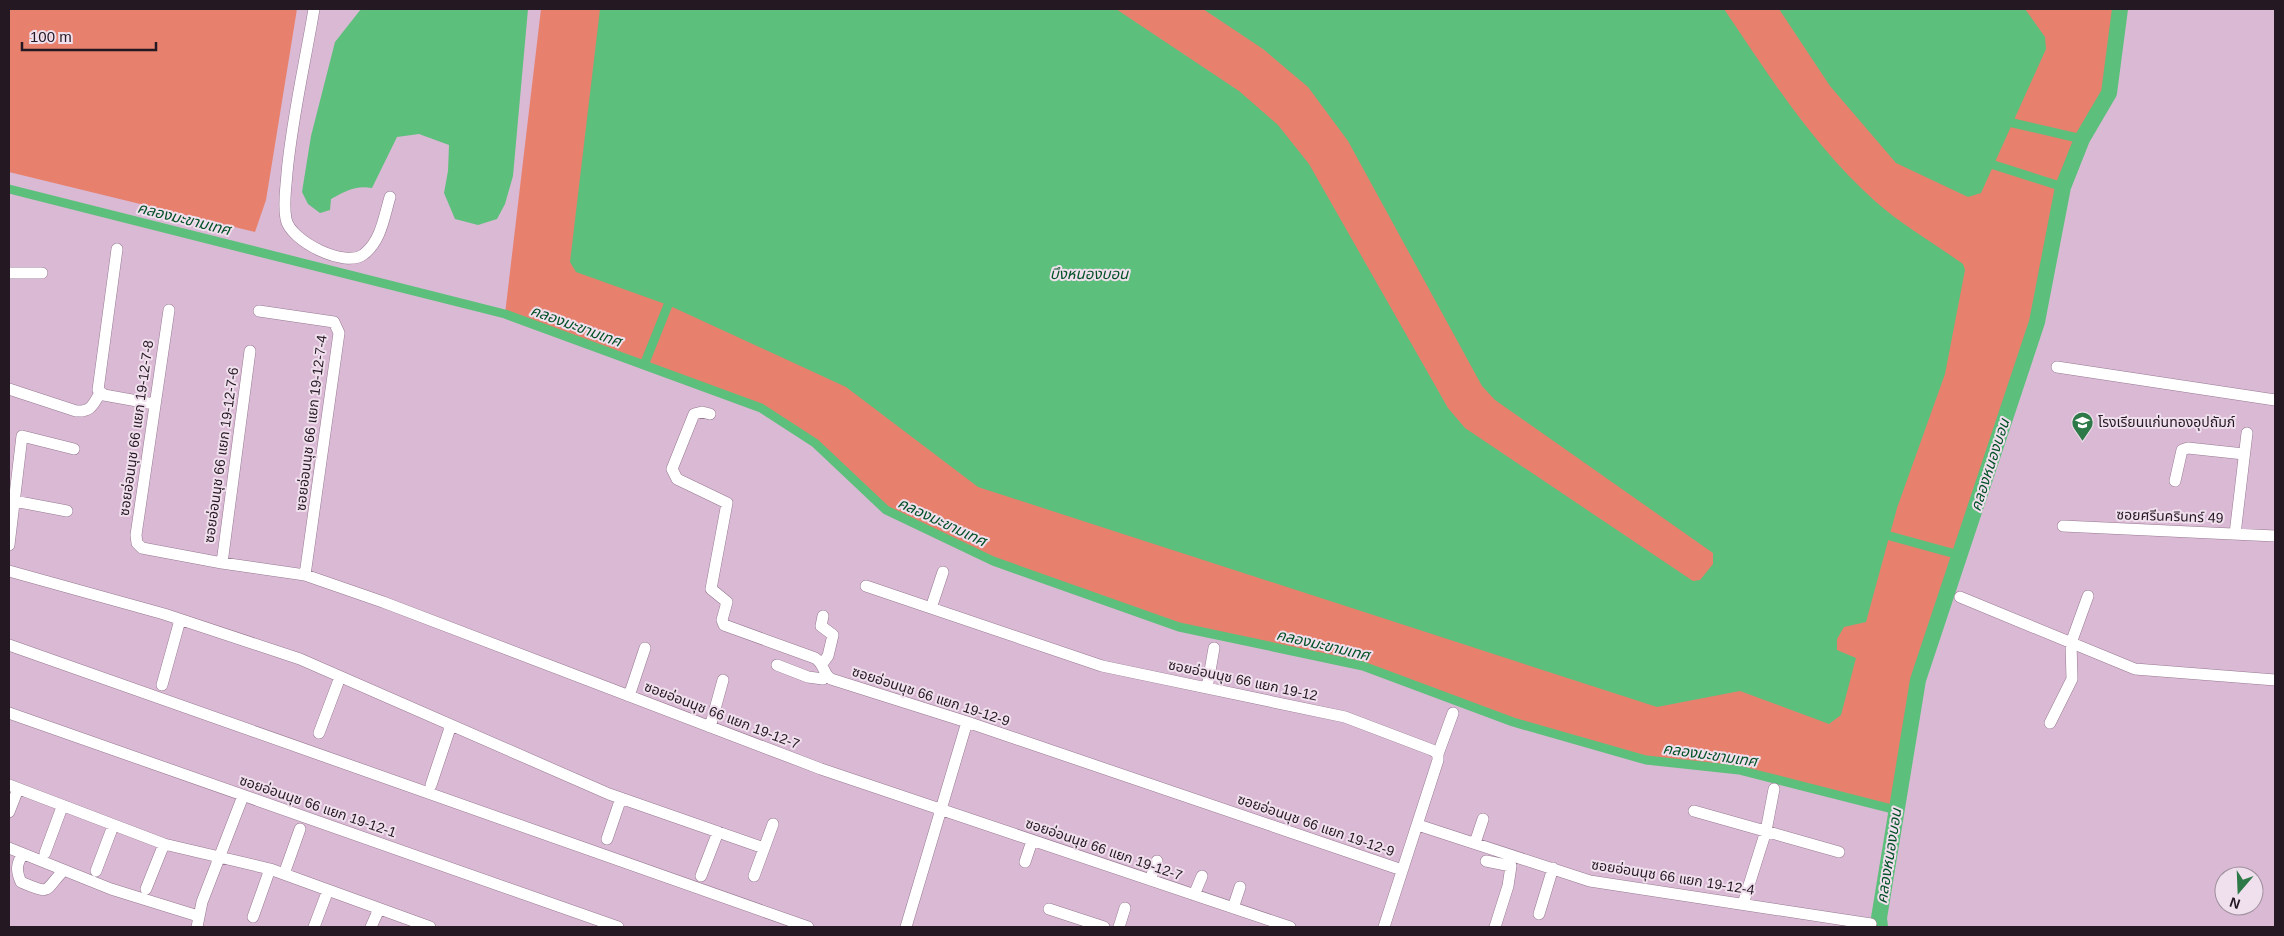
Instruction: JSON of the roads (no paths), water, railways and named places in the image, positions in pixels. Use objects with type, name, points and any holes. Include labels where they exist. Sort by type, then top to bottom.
[{"type":"street","points":[[314,9],[289,153],[285,198],[286,220],[299,238],[308,245],[329,254],[345,258],[362,256],[374,246],[390,197]]},
{"type":"street","points":[[9,389],[76,411],[86,412],[91,409],[100,393],[99,383],[116,248]]},
{"type":"street","points":[[9,273],[42,273]]},
{"type":"street","name":"ซอยอ่อนนุช 66 แยก 19-12-7-8","points":[[142,548],[137,543],[136,535],[169,310]]},
{"type":"street","name":"ซอยอ่อนนุช 66 แยก 19-12-7-4","points":[[259,311],[334,322],[339,333],[305,575]]},
{"type":"street","name":"ซอยอ่อนนุช 66 แยก 19-12-7-6","points":[[222,563],[250,351]]},
{"type":"street","points":[[2057,367],[2275,400]]},
{"type":"street","points":[[100,393],[154,404]]},
{"type":"street","points":[[710,414],[702,412],[694,414],[672,469],[677,479],[727,503],[711,588],[727,602],[723,623],[727,627],[815,658],[822,664],[826,675],[823,679],[814,678],[777,666]]},
{"type":"street","points":[[2235,534],[2247,433]]},
{"type":"street","points":[[9,545],[22,436],[74,449]]},
{"type":"street","points":[[2175,481],[2182,450],[2188,448],[2244,454]]},
{"type":"street","points":[[14,501],[68,511]]},
{"type":"street","name":"ซอยศรีนครินทร์ 49","points":[[2063,526],[2275,536]]},
{"type":"street","name":"ซอยอ่อนนุช 66 แยก 19-12-7","points":[[142,548],[222,563],[305,575],[941,810],[1290,927]]},
{"type":"street","points":[[9,571],[180,620],[300,659],[621,798],[764,848]]},
{"type":"street","points":[[931,608],[943,572]]},
{"type":"street","name":"ซอยอ่อนนุช 66 แยก 19-12","points":[[866,586],[1102,666],[1345,717],[1438,754]]},
{"type":"street","points":[[2050,723],[2072,679],[2071,643],[2088,596]]},
{"type":"street","points":[[1960,597],[2135,670],[2275,680]]},
{"type":"street","points":[[822,664],[828,656],[833,635],[821,626],[823,616]]},
{"type":"street","points":[[162,685],[180,620]]},
{"type":"street","points":[[9,645],[808,927]]},
{"type":"street","points":[[629,696],[645,648]]},
{"type":"street","points":[[1207,688],[1214,648]]},
{"type":"street","name":"ซอยอ่อนนุช 66 แยก 19-12-9","points":[[826,675],[831,679],[968,722],[1402,870]]},
{"type":"street","points":[[319,733],[340,677]]},
{"type":"street","points":[[710,726],[723,680]]},
{"type":"street","name":"ซอยอ่อนนุช 66 แยก 19-12-1","points":[[9,713],[618,927]]},
{"type":"street","points":[[1384,927],[1418,825],[1438,754],[1453,713]]},
{"type":"street","points":[[906,927],[968,722]]},
{"type":"street","points":[[431,785],[451,725]]},
{"type":"street","points":[[9,812],[13,787],[164,844],[270,869],[429,927]]},
{"type":"street","points":[[1743,904],[1766,831],[1774,789]]},
{"type":"street","points":[[9,848],[63,871],[198,922],[219,858],[243,796]]},
{"type":"street","points":[[607,839],[621,798]]},
{"type":"street","points":[[45,853],[62,807]]},
{"type":"street","points":[[1694,811],[1839,852]]},
{"type":"street","points":[[1475,843],[1483,820]]},
{"type":"street","points":[[754,876],[773,824]]},
{"type":"street","name":"ซอยอ่อนนุช 66 แยก 19-12-4","points":[[1418,825],[1590,881],[1870,924]]},
{"type":"street","points":[[96,870],[113,826]]},
{"type":"street","points":[[284,874],[300,829]]},
{"type":"street","points":[[701,876],[718,832]]},
{"type":"street","points":[[1025,862],[1032,841]]},
{"type":"street","points":[[146,889],[164,844]]},
{"type":"street","points":[[23,854],[17,868],[22,882],[40,890],[50,890],[63,871]]},
{"type":"street","points":[[1150,880],[1157,861]]},
{"type":"street","points":[[1486,861],[1511,866],[1495,927]]},
{"type":"street","points":[[1539,914],[1553,868]]},
{"type":"street","points":[[253,918],[270,869]]},
{"type":"street","points":[[1194,895],[1202,876]]},
{"type":"street","points":[[1233,908],[1240,888]]},
{"type":"street","points":[[314,927],[328,890]]},
{"type":"street","points":[[1119,927],[1125,908]]},
{"type":"street","points":[[371,927],[379,909]]},
{"type":"street","points":[[1049,909],[1104,927]]},
{"type":"water","points":[[361,9],[528,9],[513,176],[505,204],[497,219],[478,225],[455,219],[444,193],[448,171],[449,145],[419,134],[397,137],[372,188],[356,188],[341,193],[331,199],[330,210],[320,213],[308,204],[302,192],[311,136],[335,42]]},
{"type":"water","name":"บึงหนองบอน","points":[[600,9],[1116,9],[1239,91],[1278,125],[1309,164],[1448,408],[1465,428],[1693,581],[1700,580],[1713,564],[1713,553],[1495,400],[1482,386],[1348,141],[1308,87],[1263,49],[1203,9],[1724,9],[1794,110],[1813,135],[1854,181],[1886,210],[1963,264],[1965,270],[1945,374],[1897,508],[1866,622],[1844,627],[1837,639],[1837,650],[1856,658],[1841,715],[1829,724],[1740,691],[1657,707],[978,487],[846,387],[668,305],[576,272],[570,262]]},
{"type":"water","points":[[1779,9],[2025,9],[2045,37],[2046,49],[1981,193],[1968,197],[1896,163],[1830,86]]},
{"type":"waterway","name":"คลองหนองบอน","points":[[1880,927],[1879,918],[1918,680],[2037,322],[2063,187],[2082,139],[2109,93],[2120,9]]},
{"type":"waterway","points":[[2013,123],[2082,139]]},
{"type":"waterway","points":[[1994,165],[2063,187]]},
{"type":"waterway","name":"คลองมะขามเทศ","points":[[9,189],[505,314],[761,408],[815,443],[886,510],[993,561],[1179,627],[1363,666],[1513,722],[1646,760],[1739,770],[1896,810]]},
{"type":"waterway","points":[[644,365],[668,305]]},
{"type":"waterway","points":[[1890,536],[1959,555]]},
{"type":"place","name":"โรงเรียนแก่นทองอุปถัมภ์","points":[[2082,441]]}]
